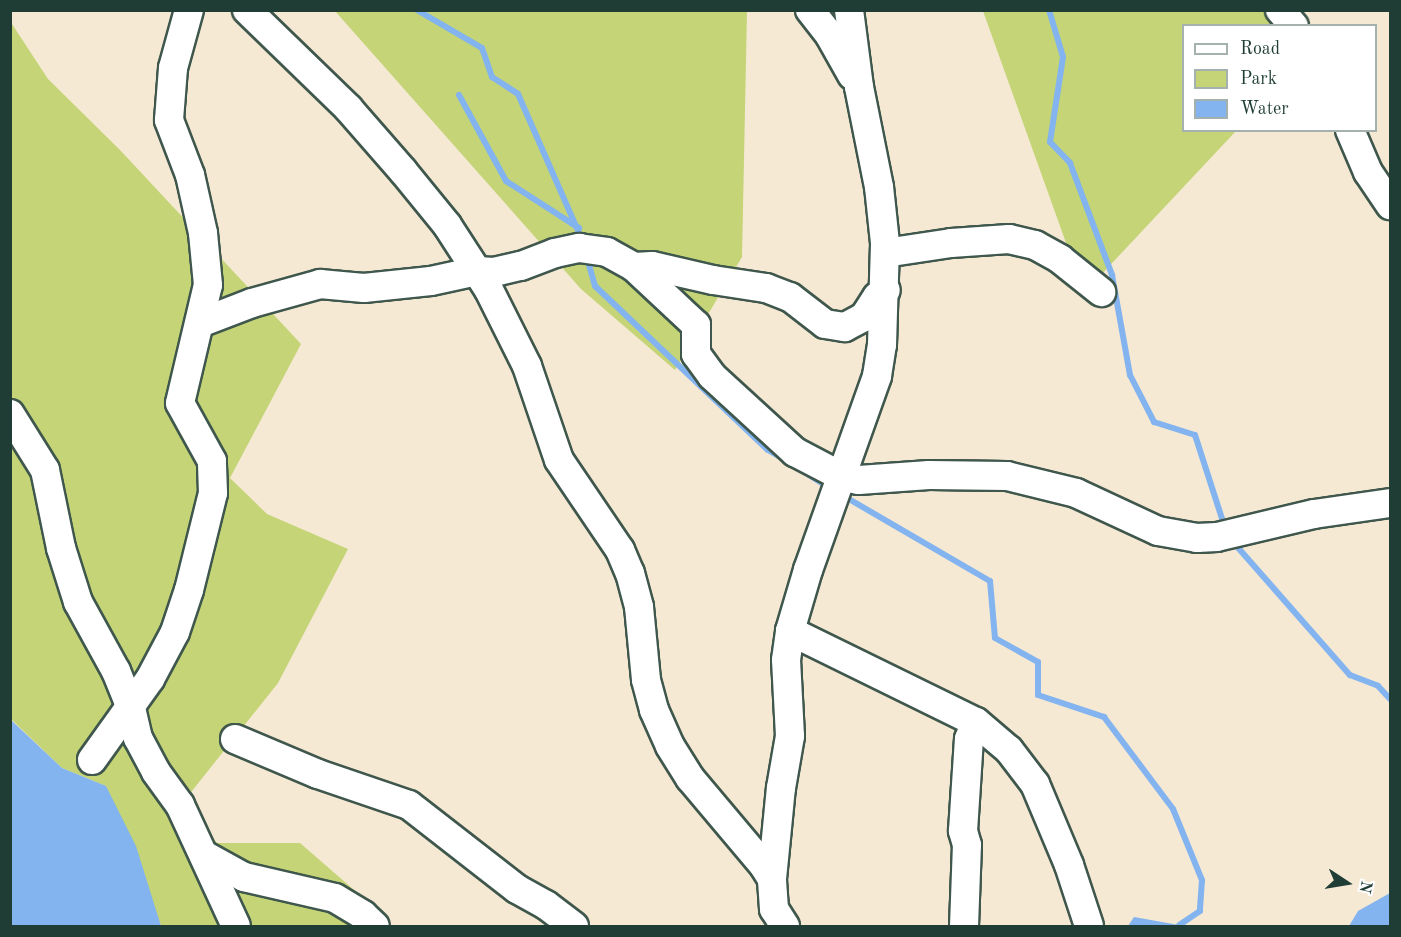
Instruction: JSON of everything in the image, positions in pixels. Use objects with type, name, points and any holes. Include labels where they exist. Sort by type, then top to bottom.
[{"type":"street","points":[[92,760],[150,679],[175,632],[189,590],[213,493],[212,461],[180,403],[208,285],[203,233],[190,175],[169,120],[173,68],[189,10]]},
{"type":"street","points":[[248,10],[348,108],[447,225],[477,271],[527,366],[559,460],[620,550],[630,573],[639,607],[646,680],[654,710],[670,746],[690,778],[764,866],[771,879]]},
{"type":"street","points":[[810,10],[830,36],[859,87]]},
{"type":"street","points":[[778,921],[771,879],[781,788],[790,736],[786,660],[790,631],[808,570],[877,376],[882,345],[886,290],[879,187],[859,87],[849,10]]},
{"type":"street","points":[[1280,10],[1292,24]]},
{"type":"street","points":[[1351,132],[1368,172],[1390,205]]},
{"type":"street","points":[[885,253],[951,243],[1009,239],[1035,245],[1060,259],[1101,292]]},
{"type":"street","points":[[200,323],[252,303],[320,284],[363,288],[400,282],[431,281],[477,271],[494,272],[521,266],[555,253],[579,248],[607,252],[634,267],[696,325],[696,354],[712,376],[795,452],[841,476],[859,480],[929,475],[1007,476],[1076,493],[1158,531],[1197,538],[1217,537],[1314,514],[1390,503]]},
{"type":"street","points":[[634,267],[652,266],[713,280],[766,288],[790,297],[825,324],[845,327],[864,317],[877,297],[886,290]]},
{"type":"street","points":[[10,414],[45,470],[61,548],[78,602],[101,639],[131,708],[138,738],[156,772],[180,805],[236,927]]},
{"type":"street","points":[[790,631],[976,722],[1009,750],[1035,784],[1069,865],[1089,927]]},
{"type":"street","points":[[964,927],[967,845],[963,831],[969,739],[976,722]]},
{"type":"street","points":[[235,739],[318,774],[409,805],[517,889],[546,905],[574,927]]},
{"type":"street","points":[[204,855],[244,878],[334,898],[363,915],[375,927]]},
{"type":"green space","points":[[335,11],[747,11],[742,257],[675,370],[581,289]]},
{"type":"green space","points":[[983,11],[1264,11],[1271,24],[1182,24],[1182,132],[1235,132],[1084,293]]},
{"type":"green space","points":[[10,21],[48,79],[120,150],[301,344],[230,478],[267,514],[348,549],[278,683],[184,801],[217,843],[300,843],[376,909],[362,926],[161,926],[106,786],[62,768],[11,719]]},
{"type":"water","points":[[10,719],[62,768],[106,786],[136,846],[161,926],[11,926]]},
{"type":"water","points":[[1390,893],[1390,926],[1349,926],[1358,911]]},
{"type":"water","points":[[1134,917],[1179,925],[1181,926],[1128,926]]},
{"type":"waterway","points":[[417,10],[482,48],[492,77],[518,94],[582,240]]},
{"type":"waterway","points":[[1049,10],[1063,57],[1050,142],[1070,163],[1112,275],[1130,375],[1154,422],[1195,435],[1225,528]]},
{"type":"waterway","points":[[459,95],[506,181],[579,228]]},
{"type":"waterway","points":[[587,258],[595,286],[768,450],[785,460]]},
{"type":"waterway","points":[[809,475],[828,487]]},
{"type":"waterway","points":[[842,495],[990,581],[995,638],[1038,662],[1038,695],[1104,717],[1173,809],[1202,880],[1200,911],[1179,925]]},
{"type":"waterway","points":[[1233,542],[1350,675],[1378,686],[1390,699]]}]
